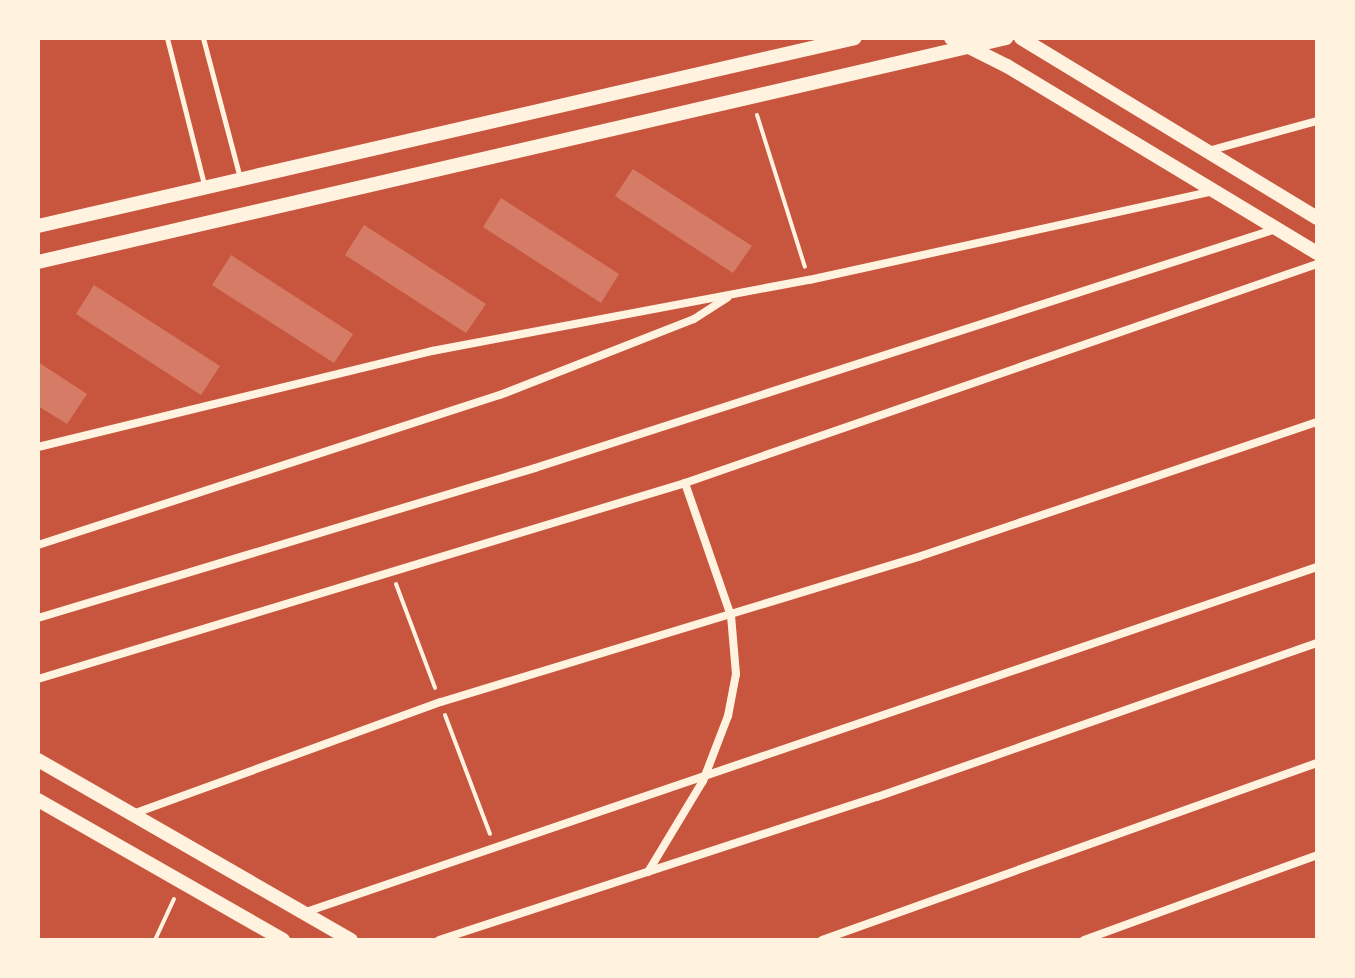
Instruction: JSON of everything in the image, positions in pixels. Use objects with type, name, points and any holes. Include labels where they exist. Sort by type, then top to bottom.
[{"type":"main road","points":[[38,226],[855,38]]},
{"type":"main road","points":[[951,38],[1317,253]]},
{"type":"main road","points":[[38,262],[1006,38]]},
{"type":"main road","points":[[1021,38],[1317,218]]},
{"type":"main road","points":[[38,760],[351,940]]},
{"type":"main road","points":[[38,800],[283,940]]},
{"type":"street","points":[[1208,151],[1317,121]]},
{"type":"street","points":[[38,447],[432,351],[809,280],[1216,191]]},
{"type":"street","points":[[38,618],[535,468],[1277,229]]},
{"type":"street","points":[[38,679],[685,483],[1317,264]]},
{"type":"street","points":[[38,545],[500,395],[694,319],[732,294]]},
{"type":"street","points":[[130,815],[441,702],[731,616],[1317,422]]},
{"type":"street","points":[[647,872],[703,781],[728,716],[736,674],[731,616],[685,483]]},
{"type":"street","points":[[303,913],[703,781],[1317,567]]},
{"type":"street","points":[[439,940],[1317,643]]},
{"type":"street","points":[[822,940],[1317,763]]},
{"type":"street","points":[[1084,940],[1317,855]]},
{"type":"lane","points":[[167,38],[205,187]]},
{"type":"lane","points":[[203,38],[240,179]]},
{"type":"path","points":[[752,97],[809,280]]},
{"type":"path","points":[[155,940],[181,884]]},
{"type":"building","points":[[633,169],[752,246],[733,273],[615,196]]},
{"type":"building","points":[[501,198],[619,274],[601,303],[483,227]]},
{"type":"building","points":[[364,225],[486,304],[466,333],[345,255]]},
{"type":"building","points":[[231,255],[353,334],[334,363],[212,285]]},
{"type":"building","points":[[94,285],[220,366],[201,395],[76,314]]},
{"type":"building","points":[[38,362],[87,394],[67,424],[38,406]]}]
